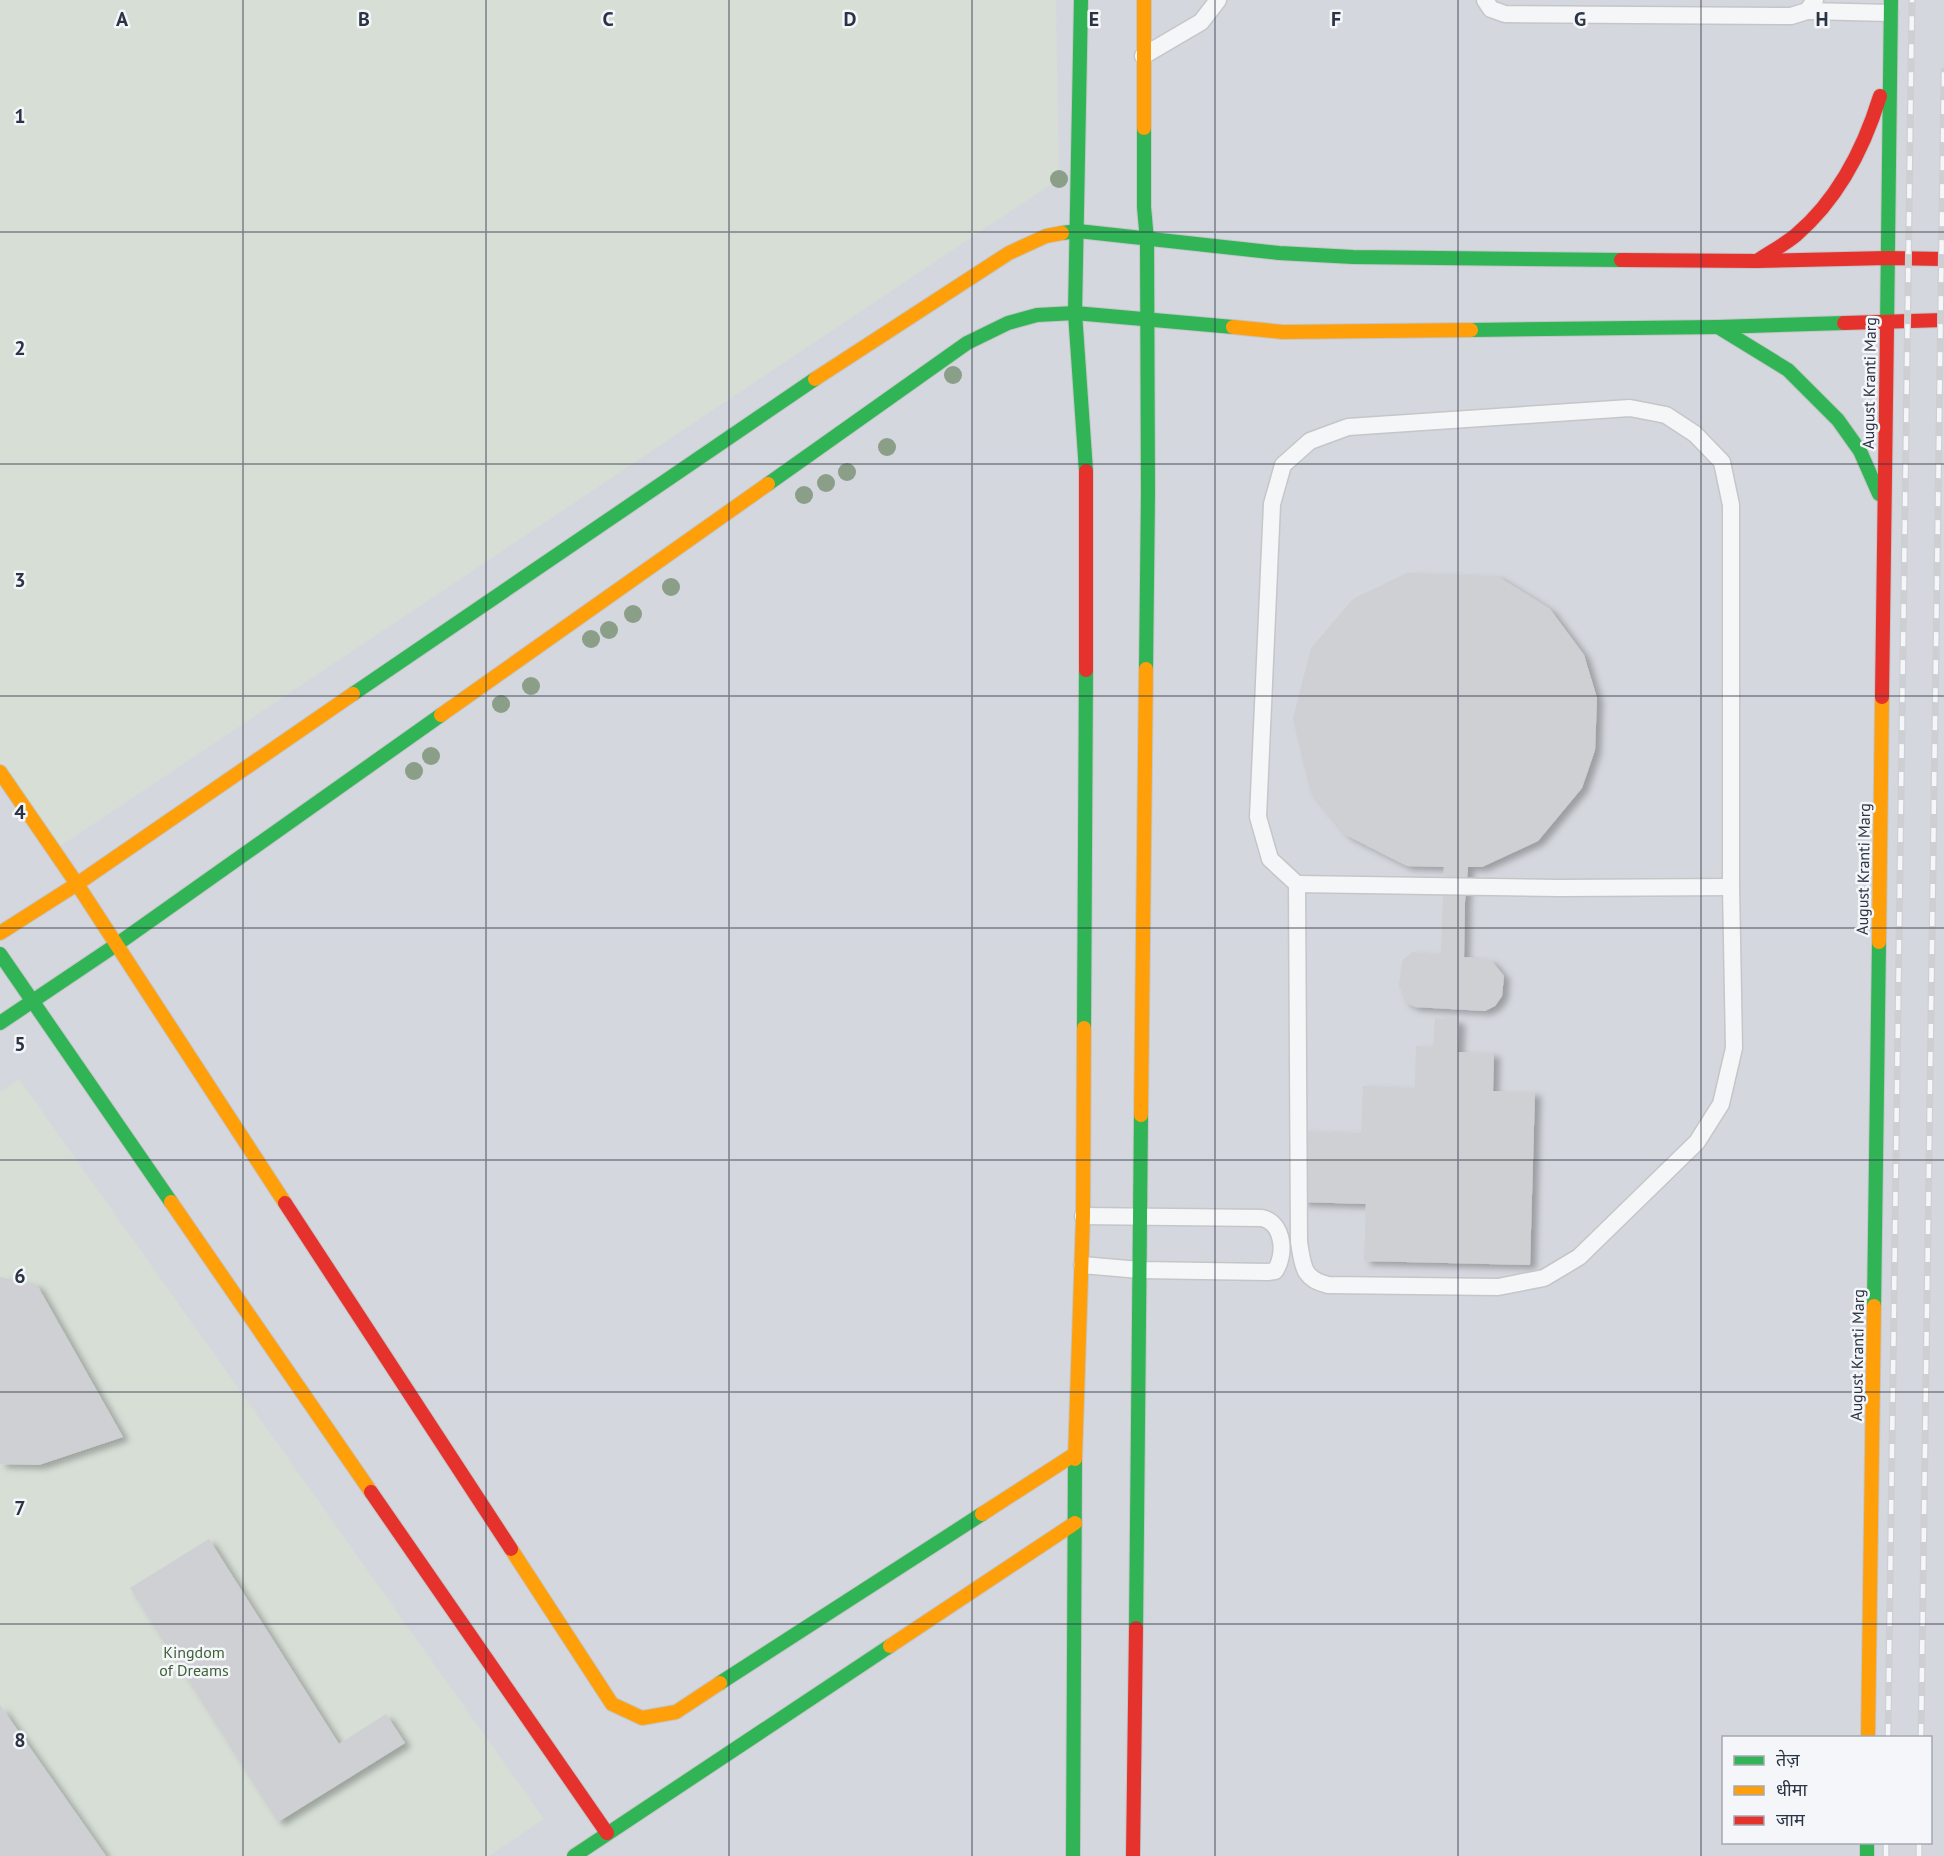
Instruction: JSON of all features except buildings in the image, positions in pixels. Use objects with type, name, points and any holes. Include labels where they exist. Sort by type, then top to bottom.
[{"type":"street","points":[[1073,1856],[1075,1454],[1083,1216],[1087,494],[1075,313],[1080,0]]},
{"type":"street","points":[[1133,1856],[1148,517],[1144,0]]},
{"type":"street","name":"August Kranti Marg","points":[[1868,1736],[1890,7]]},
{"type":"street","points":[[1757,261],[1802,229],[1841,185],[1872,126],[1890,59]]},
{"type":"street","points":[[0,933],[77,884],[772,407],[1009,253],[1046,236],[1077,231],[1279,254],[1353,256],[1757,261],[1944,259]]},
{"type":"street","points":[[0,1023],[116,945],[967,343],[1008,323],[1038,315],[1075,313],[1283,332],[1718,327],[1944,320]]},
{"type":"street","points":[[1718,327],[1788,370],[1838,420],[1860,451],[1884,504]]},
{"type":"street","points":[[0,772],[77,884],[612,1704],[642,1718],[676,1712],[1075,1454]]},
{"type":"street","points":[[0,954],[607,1833]]},
{"type":"street","points":[[574,1856],[1075,1523]]},
{"type":"lane","points":[[1143,56],[1201,22],[1218,0]]},
{"type":"lane","points":[[1485,0],[1491,9],[1505,14],[1791,16],[1811,6],[1890,7]]},
{"type":"lane","points":[[1297,884],[1299,1242],[1303,1266],[1310,1279],[1328,1286],[1498,1287],[1544,1278],[1579,1257],[1697,1142],[1721,1104],[1734,1048],[1731,887],[1731,505],[1722,462],[1695,434],[1666,415],[1630,408],[1348,426],[1310,441],[1283,465],[1272,504],[1258,817],[1270,859],[1297,884],[1559,888],[1731,887]]},
{"type":"lane","points":[[1082,1265],[1224,1273],[1275,1271],[1281,1259],[1278,1231],[1273,1223],[1262,1218],[1083,1216]]},
{"type":"lane","points":[[1281,1244],[1299,1242]]},
{"type":"shaded area","points":[[0,0],[1944,0],[1944,1856],[0,1856]]},
{"type":"green space","points":[[0,0],[1056,0],[1059,179],[53,851],[0,775]]},
{"type":"green space","name":"Kingdom of Dreams","points":[[19,1079],[544,1819],[489,1856],[0,1856],[0,1092]]},
{"type":"railway","points":[[1888,1736],[1912,0]]},
{"type":"railway","points":[[1921,1736],[1944,71]]},
{"type":"railway","points":[[1886,1844],[1886,1856]]},
{"type":"railway","points":[[1919,1844],[1919,1856]]},
{"type":"traffic: fast","points":[[1081,0],[1075,313],[1086,471]]},
{"type":"traffic: fast","points":[[1887,327],[1891,0]]},
{"type":"traffic: fast","points":[[1144,128],[1148,493],[1146,669]]},
{"type":"traffic: fast","points":[[1062,233],[1078,231],[1279,253],[1353,257],[1621,260]]},
{"type":"traffic: fast","points":[[768,484],[967,343],[1008,323],[1037,315],[1075,313],[1233,327]]},
{"type":"traffic: fast","points":[[1471,330],[1844,323]]},
{"type":"traffic: fast","points":[[1718,327],[1788,370],[1838,420],[1860,451],[1879,494]]},
{"type":"traffic: fast","points":[[353,694],[815,379]]},
{"type":"traffic: fast","points":[[1084,1028],[1086,670]]},
{"type":"traffic: fast","points":[[0,1023],[116,945],[441,715]]},
{"type":"traffic: fast","points":[[1874,1306],[1879,942]]},
{"type":"traffic: fast","points":[[0,954],[171,1202]]},
{"type":"traffic: fast","points":[[1136,1628],[1141,1115]]},
{"type":"traffic: fast","points":[[1073,1856],[1075,1459]]},
{"type":"traffic: fast","points":[[720,1683],[982,1514]]},
{"type":"traffic: fast","points":[[574,1856],[890,1646]]},
{"type":"traffic: fast","points":[[1867,1844],[1867,1856]]},
{"type":"traffic: slow","points":[[1144,0],[1144,128]]},
{"type":"traffic: slow","points":[[815,379],[1009,253],[1046,236],[1062,233]]},
{"type":"traffic: slow","points":[[1233,327],[1283,332],[1471,330]]},
{"type":"traffic: slow","points":[[441,715],[768,484]]},
{"type":"traffic: slow","points":[[1141,1115],[1146,669]]},
{"type":"traffic: slow","points":[[0,933],[77,884],[353,694]]},
{"type":"traffic: slow","points":[[1879,942],[1882,697]]},
{"type":"traffic: slow","points":[[0,772],[77,884],[285,1203]]},
{"type":"traffic: slow","points":[[1075,1459],[1083,1216],[1084,1028]]},
{"type":"traffic: slow","points":[[171,1202],[371,1492]]},
{"type":"traffic: slow","points":[[1868,1736],[1874,1306]]},
{"type":"traffic: slow","points":[[982,1514],[1075,1454]]},
{"type":"traffic: slow","points":[[890,1646],[1075,1523]]},
{"type":"traffic: slow","points":[[511,1549],[612,1704],[642,1718],[676,1712],[720,1683]]},
{"type":"traffic: jam","points":[[1757,261],[1796,235],[1811,221],[1837,189],[1866,135],[1880,96]]},
{"type":"traffic: jam","points":[[1621,260],[1944,259]]},
{"type":"traffic: jam","points":[[1844,323],[1944,320]]},
{"type":"traffic: jam","points":[[1882,697],[1887,327]]},
{"type":"traffic: jam","points":[[1086,471],[1086,670]]},
{"type":"traffic: jam","points":[[285,1203],[511,1549]]},
{"type":"traffic: jam","points":[[371,1492],[607,1833]]},
{"type":"traffic: jam","points":[[1133,1856],[1136,1628]]}]
